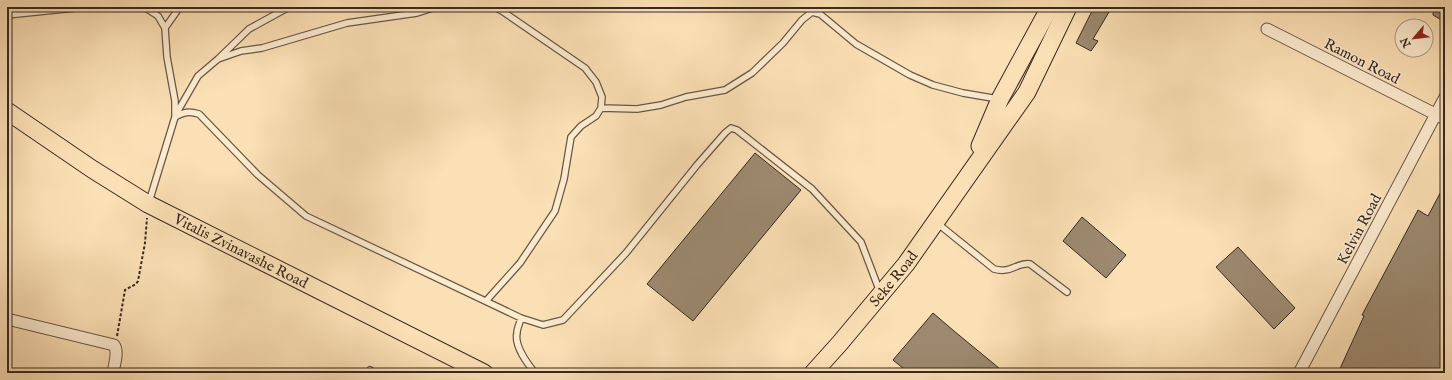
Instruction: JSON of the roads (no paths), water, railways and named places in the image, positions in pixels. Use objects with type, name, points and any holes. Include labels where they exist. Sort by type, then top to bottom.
[{"type":"main road","name":"Seke Road","points":[[965,179],[1000,99],[1050,7]]},
{"type":"main road","name":"Seke Road","points":[[813,373],[906,264],[1027,92],[1068,7]]},
{"type":"main road","name":"Vitalis Zvinavashe Road","points":[[7,111],[92,169],[148,204],[484,373]]},
{"type":"street","name":"Ramon Road","points":[[1267,29],[1441,117]]},
{"type":"street","name":"Kelvin Road","points":[[1299,373],[1441,117],[1445,98]]},
{"type":"street","points":[[7,319],[114,345],[116,352],[113,373]]},
{"type":"lane","points":[[7,15],[34,11],[85,7]]},
{"type":"lane","points":[[144,7],[158,16],[165,28],[169,69],[173,81],[175,117]]},
{"type":"lane","points":[[165,28],[178,11],[179,7]]},
{"type":"lane","points":[[218,59],[241,51],[262,48],[347,23],[417,13],[436,7]]},
{"type":"lane","points":[[486,301],[520,263],[556,211],[564,179],[571,137],[581,126],[596,116],[601,108],[602,97],[596,82],[585,68],[495,7]]},
{"type":"lane","points":[[148,204],[175,117],[198,76],[249,30],[286,8]]},
{"type":"lane","points":[[601,108],[636,109],[661,105],[686,97],[725,90],[752,73],[783,43],[802,20],[812,12],[820,14],[856,44],[910,75],[933,85],[963,93],[1000,99]]},
{"type":"lane","points":[[175,117],[184,112],[190,111],[198,114],[258,175],[306,216],[521,318],[543,325],[563,320],[626,253],[697,165],[725,132],[731,128],[737,130],[812,189],[861,242],[881,294]]},
{"type":"lane","points":[[935,222],[994,269],[1006,271],[1024,264],[1030,264],[1067,292]]},
{"type":"lane","points":[[521,318],[516,334],[519,348],[534,373]]}]
